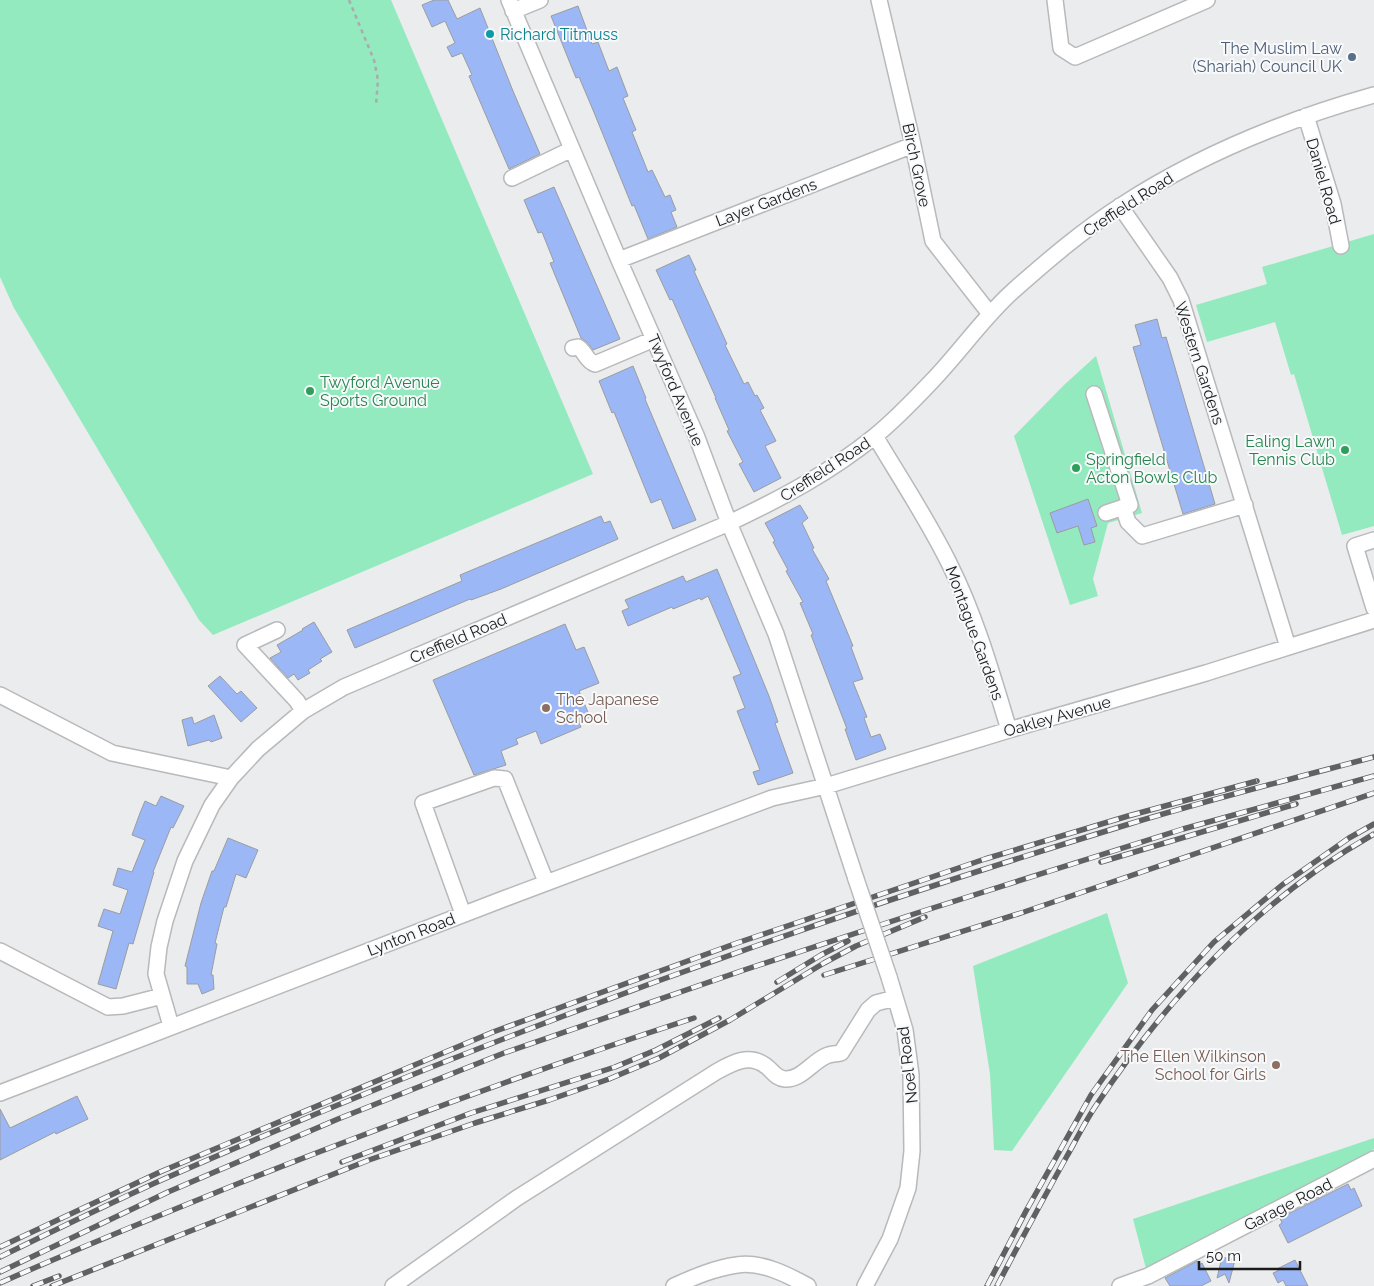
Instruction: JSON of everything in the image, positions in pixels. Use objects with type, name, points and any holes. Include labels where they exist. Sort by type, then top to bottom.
[{"type":"street","points":[[511,6],[540,0]]},
{"type":"street","name":"Birch Grove","points":[[879,0],[933,241],[990,314]]},
{"type":"street","points":[[1055,0],[1061,48],[1075,57],[1207,0]]},
{"type":"street","name":"Twyford Avenue","points":[[511,6],[696,435],[776,634],[826,786]]},
{"type":"street","name":"Creffield Road","points":[[171,1026],[156,974],[159,947],[165,921],[185,861],[212,805],[231,778],[258,750],[303,711],[344,686],[730,523],[769,504],[832,468],[875,436],[933,380],[990,314],[1012,292],[1062,249],[1120,206],[1184,168],[1243,141],[1306,116],[1374,95]]},
{"type":"street","name":"Daniel Road","points":[[1306,116],[1333,204],[1341,246]]},
{"type":"street","name":"Layer Gardens","points":[[619,260],[913,145]]},
{"type":"street","points":[[512,178],[572,149]]},
{"type":"street","name":"Western Gardens","points":[[1120,206],[1170,278],[1181,300],[1288,647]]},
{"type":"street","points":[[573,348],[578,347],[582,349],[591,363],[595,364],[654,339]]},
{"type":"street","points":[[1094,394],[1130,505],[1106,513]]},
{"type":"street","name":"Montague Gardens","points":[[875,436],[939,543],[957,580],[985,654],[1010,730]]},
{"type":"street","points":[[1123,508],[1128,522],[1142,536],[1245,505]]},
{"type":"street","points":[[1374,540],[1354,546],[1374,608]]},
{"type":"street","name":"Oakley Avenue","points":[[826,786],[1374,620]]},
{"type":"street","points":[[277,630],[245,644],[297,701],[303,711]]},
{"type":"street","points":[[0,695],[112,753],[231,778]]},
{"type":"street","points":[[463,914],[423,802],[494,778],[505,780],[546,882]]},
{"type":"street","name":"Noel Road","points":[[826,786],[905,1030],[911,1075],[912,1142],[908,1188],[890,1239],[865,1286]]},
{"type":"street","name":"Lynton Road","points":[[0,1093],[546,882],[772,798],[826,786]]},
{"type":"street","points":[[0,951],[108,1007],[123,1006],[162,996]]},
{"type":"street","points":[[393,1286],[517,1198],[716,1072],[738,1061],[753,1060],[766,1066],[776,1077],[787,1079],[803,1072],[825,1056],[841,1053],[868,1010],[876,1004],[895,998]]},
{"type":"street","name":"Garage Road","points":[[1120,1286],[1148,1276],[1374,1159]]},
{"type":"street","points":[[674,1286],[697,1276],[738,1264],[753,1265],[791,1282],[808,1286]]},
{"type":"path","points":[[350,0],[376,65],[378,80],[376,105]]},
{"type":"green space","name":"Twyford Avenue Sports Ground","points":[[0,0],[391,0],[593,474],[213,635],[199,620],[14,308],[0,277]]},
{"type":"green space","name":"Ealing Lawn Tennis Club","points":[[1374,234],[1374,526],[1342,535],[1294,374],[1291,375],[1275,322],[1207,342],[1196,305],[1267,284],[1262,267]]},
{"type":"green space","name":"Springfield Acton Bowls Club","points":[[1096,356],[1142,513],[1108,523],[1093,579],[1098,596],[1070,605],[1014,436],[1064,385]]},
{"type":"green space","points":[[1107,913],[1128,983],[1012,1151],[994,1150],[990,1074],[973,966]]},
{"type":"green space","points":[[1374,1138],[1374,1149],[1148,1276],[1133,1219]]},
{"type":"building","points":[[434,0],[448,0],[457,19],[480,8],[540,154],[509,169],[469,76],[472,75],[462,53],[452,57],[447,47],[455,43],[445,21],[432,27],[422,5]]},
{"type":"building","points":[[578,6],[592,44],[598,42],[609,71],[617,67],[628,96],[623,98],[636,130],[632,132],[648,172],[652,170],[665,197],[670,195],[676,210],[671,212],[677,227],[648,239],[634,205],[632,206],[579,77],[576,78],[551,16]]},
{"type":"building","points":[[554,187],[620,339],[593,350],[581,338],[550,263],[554,262],[542,232],[538,233],[524,200]]},
{"type":"building","points":[[689,255],[696,270],[694,271],[727,344],[725,345],[744,384],[748,382],[764,408],[760,410],[776,441],[765,446],[781,478],[754,492],[739,464],[743,462],[727,431],[729,430],[716,398],[672,299],[670,300],[656,270]]},
{"type":"building","points":[[1157,319],[1162,338],[1166,337],[1215,504],[1183,514],[1133,347],[1141,345],[1135,325]]},
{"type":"building","points":[[633,366],[696,520],[673,529],[661,499],[651,503],[614,412],[612,413],[599,381]]},
{"type":"building","points":[[1088,499],[1097,526],[1091,528],[1095,542],[1084,545],[1078,526],[1057,533],[1050,513]]},
{"type":"building","points":[[800,505],[808,518],[802,523],[814,548],[812,549],[829,579],[826,581],[853,646],[851,647],[863,679],[853,682],[867,717],[864,718],[871,737],[880,734],[886,749],[856,760],[845,729],[847,729],[800,603],[803,602],[786,571],[788,570],[765,523]]},
{"type":"building","points":[[601,516],[604,523],[610,521],[618,539],[355,648],[347,630],[462,581],[460,575]]},
{"type":"building","points":[[717,569],[769,696],[778,722],[775,723],[793,773],[758,785],[753,772],[760,770],[737,711],[745,708],[733,677],[741,674],[708,596],[673,609],[672,607],[628,626],[622,611],[629,608],[625,600],[683,576],[686,582]]},
{"type":"building","points":[[314,622],[332,652],[320,659],[322,661],[308,670],[310,673],[298,680],[294,674],[288,678],[270,658],[281,652],[277,645]]},
{"type":"building","name":"The Japanese School","points":[[565,624],[576,650],[584,647],[599,683],[579,691],[590,717],[579,722],[581,727],[541,744],[536,731],[516,739],[518,744],[501,751],[506,765],[474,775],[433,680]]},
{"type":"building","points":[[220,676],[237,694],[241,691],[257,708],[241,722],[208,686]]},
{"type":"building","points":[[214,715],[222,738],[188,746],[182,720],[192,717],[194,724]]},
{"type":"building","points":[[161,796],[184,806],[173,828],[171,827],[153,872],[133,944],[129,943],[116,989],[98,984],[113,931],[98,926],[104,909],[120,914],[128,890],[113,885],[118,868],[132,872],[145,840],[132,835],[140,813],[145,801],[156,806]]},
{"type":"building","points":[[228,838],[258,850],[246,878],[236,874],[226,907],[224,907],[215,943],[217,944],[211,975],[213,975],[214,989],[202,994],[198,984],[187,984],[187,967],[185,966],[201,903],[212,871],[214,871]]},
{"type":"building","points":[[77,1096],[88,1119],[56,1134],[55,1132],[0,1160],[0,1109],[10,1128]]},
{"type":"building","points":[[1348,1184],[1351,1190],[1354,1188],[1362,1206],[1288,1243],[1279,1225],[1282,1223],[1280,1218]]},
{"type":"building","points":[[1222,1257],[1235,1260],[1229,1283],[1225,1274],[1217,1278]]},
{"type":"building","points":[[1295,1260],[1308,1286],[1286,1286],[1283,1280],[1278,1283],[1273,1273]]},
{"type":"building","points":[[1197,1261],[1199,1265],[1202,1263],[1211,1281],[1201,1286],[1170,1286],[1165,1278]]},
{"type":"railway","points":[[0,1257],[145,1187],[283,1128],[521,1032],[641,987],[761,944],[1004,863],[1188,807],[1374,757]]},
{"type":"railway","points":[[0,1272],[168,1192],[338,1119],[504,1053],[744,970],[917,913],[1183,829],[1374,776]]},
{"type":"railway","points":[[0,1247],[160,1172],[493,1032],[737,943],[985,859],[1128,816],[1257,781]]},
{"type":"railway","points":[[824,975],[1024,912],[1374,793]]},
{"type":"railway","points":[[1101,862],[1296,804]]},
{"type":"railway","points":[[987,1286],[1026,1211],[1091,1095],[1152,1010],[1214,942],[1282,885],[1349,838],[1374,824]]},
{"type":"railway","points":[[997,1286],[1040,1204],[1095,1107],[1153,1028],[1218,954],[1254,920],[1332,860],[1374,834]]},
{"type":"railway","points":[[52,1286],[369,1160],[609,1079],[659,1058],[730,1020],[824,963],[856,946],[925,917]]},
{"type":"railway","points":[[777,982],[848,941]]},
{"type":"railway","points":[[0,1283],[148,1220],[350,1140],[464,1097],[694,1018]]},
{"type":"railway","points":[[342,1162],[471,1113],[615,1067],[656,1050],[719,1018]]},
{"type":"railway","points":[[33,1286],[59,1276]]},
{"type":"place","name":"Richard Titmuss","points":[[490,34]]},
{"type":"place","name":"The Muslim Law (Shariah) Council UK","points":[[1352,57]]},
{"type":"place","name":"Twyford Avenue Sports Ground","points":[[310,391]]},
{"type":"place","name":"Ealing Lawn Tennis Club","points":[[1345,450]]},
{"type":"place","name":"Springfield Acton Bowls Club","points":[[1076,468]]},
{"type":"place","name":"The Japanese School","points":[[546,708]]},
{"type":"place","name":"The Ellen Wilkinson School for Girls","points":[[1276,1065]]}]
